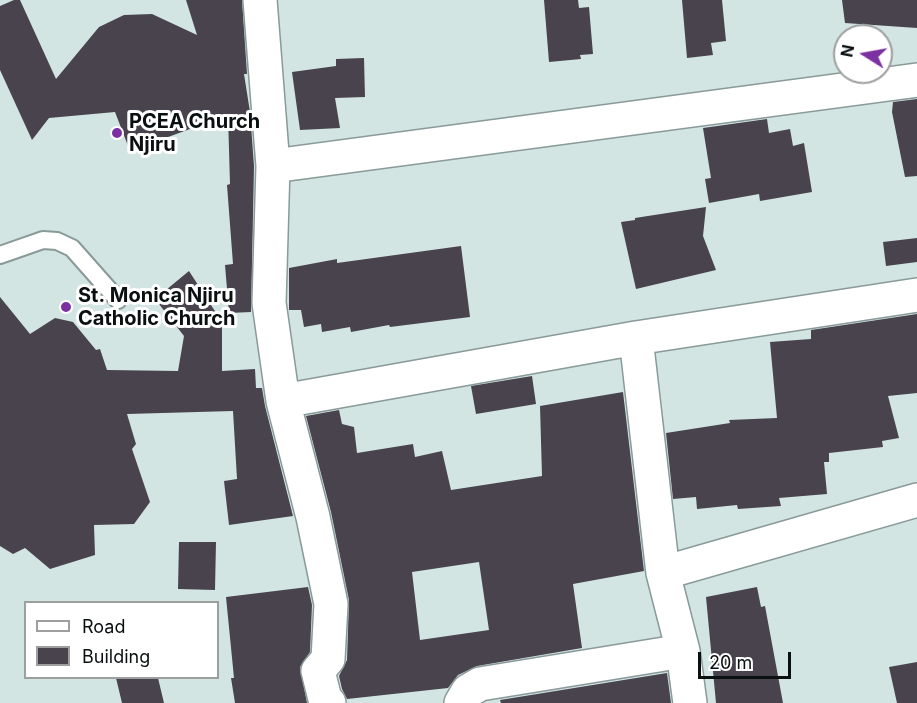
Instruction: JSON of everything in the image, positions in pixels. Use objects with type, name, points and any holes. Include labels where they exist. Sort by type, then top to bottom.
[{"type":"street","points":[[260,0],[273,166],[269,303],[284,401],[313,517],[331,604],[328,659],[318,671],[325,699],[329,703]]},
{"type":"street","points":[[273,166],[917,80]]},
{"type":"street","points":[[284,401],[636,338],[917,295]]},
{"type":"street","points":[[636,338],[663,573],[683,651],[690,703]]},
{"type":"street","points":[[663,573],[917,500]]},
{"type":"street","points":[[461,703],[468,691],[480,684],[683,651]]},
{"type":"lane","points":[[0,255],[43,240],[57,241],[72,248],[118,300]]},
{"type":"building","points":[[20,0],[56,79],[99,27],[124,15],[152,14],[197,35],[186,0],[242,0],[247,74],[244,74],[250,112],[254,166],[251,312],[229,313],[225,265],[233,264],[227,185],[230,184],[228,115],[130,151],[115,112],[49,118],[32,140],[0,70],[0,6]]},
{"type":"building","points":[[544,0],[578,0],[579,8],[589,7],[593,54],[580,55],[581,59],[549,62]]},
{"type":"building","points":[[682,0],[722,0],[726,41],[711,43],[713,55],[687,58]]},
{"type":"building","points":[[842,0],[917,0],[917,28],[893,26],[893,24],[845,23]]},
{"type":"building","points":[[364,58],[365,97],[335,98],[340,128],[300,130],[292,72],[336,66],[336,59]]},
{"type":"building","points":[[917,99],[917,176],[905,177],[892,112],[893,102]]},
{"type":"building","points":[[767,119],[769,133],[790,129],[793,146],[804,143],[812,192],[760,201],[759,194],[709,203],[705,179],[711,178],[703,128]]},
{"type":"building","points":[[706,207],[703,236],[716,270],[636,289],[621,222]]},
{"type":"building","points":[[917,238],[917,262],[886,266],[883,242]]},
{"type":"building","points":[[461,246],[470,317],[390,327],[389,325],[351,332],[350,327],[322,332],[321,324],[304,327],[301,310],[289,310],[289,268],[337,259],[337,263]]},
{"type":"building","points":[[189,271],[222,322],[222,371],[255,369],[256,388],[262,388],[293,516],[229,525],[224,481],[237,479],[233,411],[127,414],[136,444],[132,449],[150,502],[134,524],[94,525],[95,555],[50,569],[25,548],[13,554],[0,546],[0,297],[30,334],[55,318],[73,322],[96,350],[100,349],[107,370],[178,371],[184,336],[155,299]]},
{"type":"building","points":[[917,314],[917,393],[888,396],[899,438],[882,441],[883,447],[829,453],[829,462],[824,462],[827,494],[779,498],[781,506],[738,509],[737,505],[697,509],[696,497],[673,499],[666,433],[730,423],[729,420],[777,418],[770,342],[811,339],[811,330]]},
{"type":"building","points":[[532,376],[536,404],[476,414],[471,386]]},
{"type":"building","points":[[623,392],[644,571],[573,584],[582,648],[477,666],[458,675],[448,688],[347,699],[339,676],[347,660],[349,600],[331,512],[306,416],[339,410],[342,424],[354,427],[357,453],[413,444],[415,457],[442,451],[451,490],[542,476],[540,406]],"holes":[[[479,562],[489,630],[420,640],[412,572]]]},
{"type":"building","points":[[179,542],[216,542],[215,590],[178,589]]},
{"type":"building","points":[[308,587],[312,605],[310,652],[300,667],[307,703],[235,703],[231,678],[234,678],[226,597]]},
{"type":"building","points":[[757,587],[761,607],[765,606],[783,703],[716,703],[706,597]]},
{"type":"building","points":[[917,662],[917,703],[897,703],[889,667]]},
{"type":"building","points":[[667,673],[671,703],[501,703],[500,700]]},
{"type":"building","points":[[116,679],[158,679],[164,703],[122,703]]},
{"type":"place","name":"PCEA Church Njiru","points":[[117,133]]},
{"type":"place","name":"St. Monica Njiru Catholic Church","points":[[66,307]]}]
